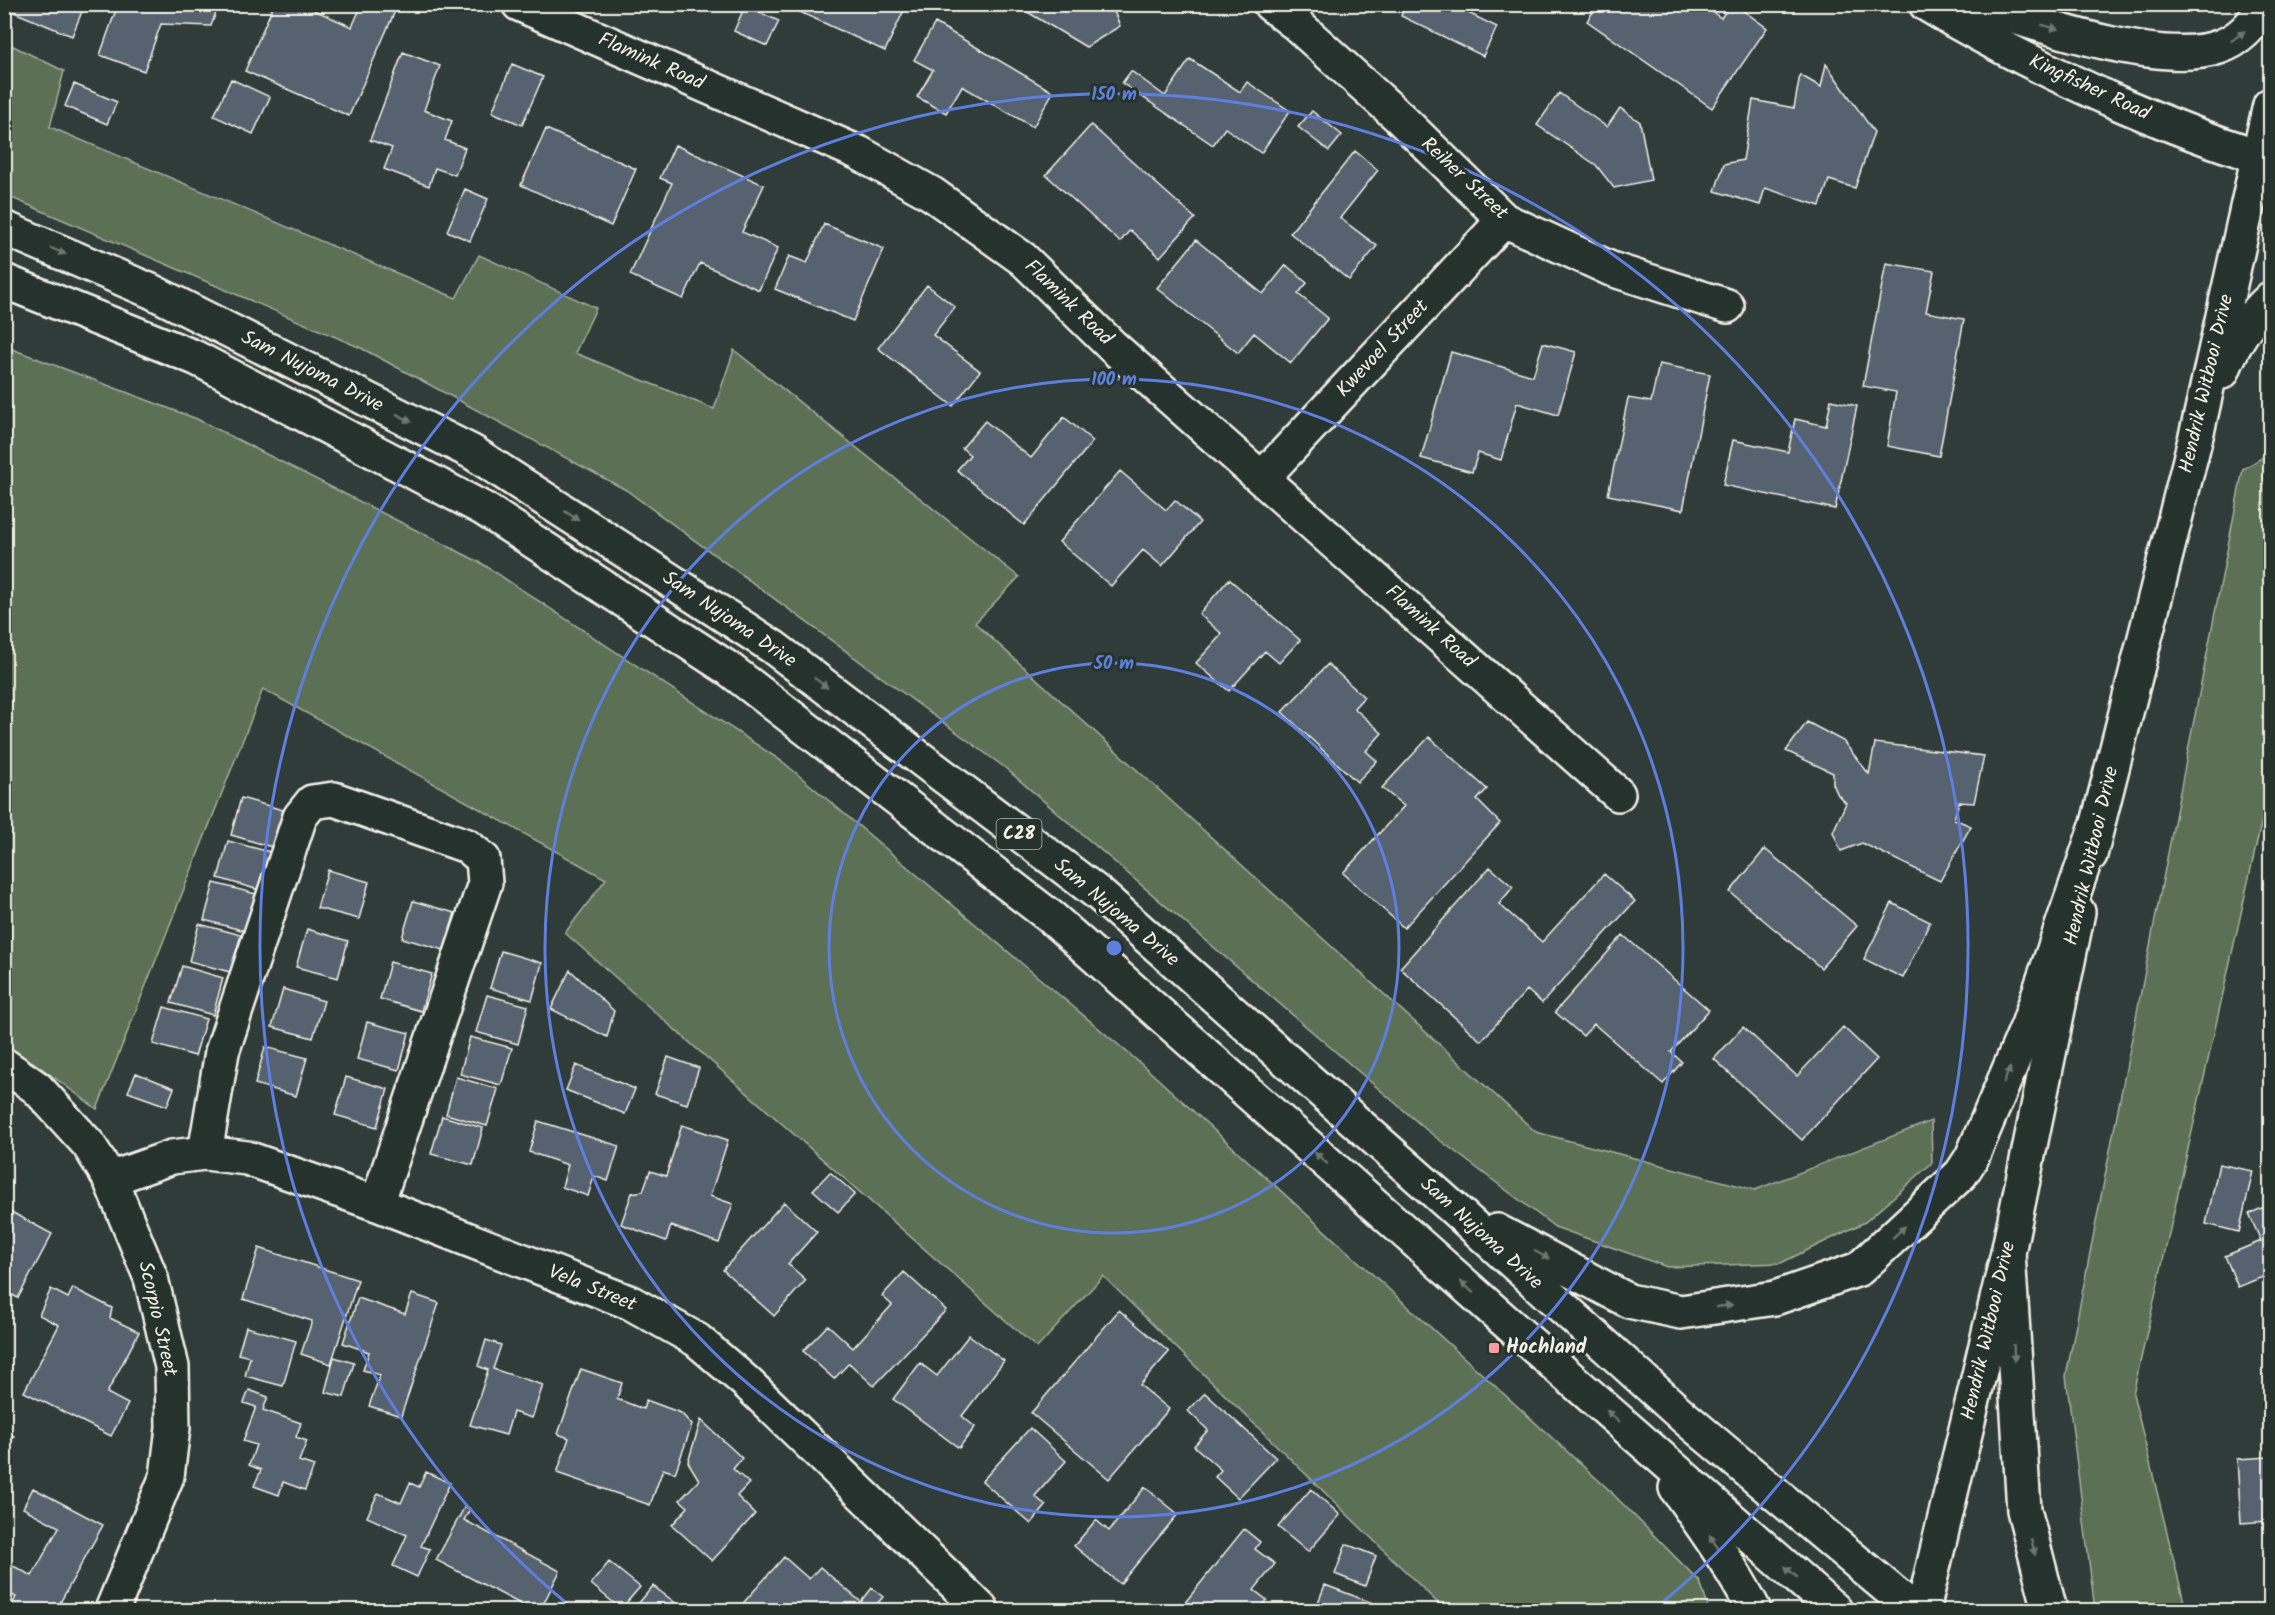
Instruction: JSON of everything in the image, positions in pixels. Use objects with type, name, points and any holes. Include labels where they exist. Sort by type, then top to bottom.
[{"type":"main road","name":"Flamink Road","points":[[519,4],[859,153],[932,194],[1023,259],[1112,346],[1263,477],[1618,794]]},
{"type":"main road","name":"Kingfisher Road","points":[[1926,4],[1976,35],[2086,89],[2177,128],[2265,158]]},
{"type":"main road","points":[[1974,4],[2086,37],[2148,51],[2197,52],[2220,47],[2237,38],[2257,19],[2265,4]]},
{"type":"main road","name":"Reiher Street","points":[[1290,11],[1504,220],[1611,268],[1727,306]]},
{"type":"main road","name":"Hendrik Witbooi Drive","points":[[1923,1611],[2008,1253],[2096,828],[2265,158],[2271,105]]},
{"type":"main road","name":"Kwevoel Street","points":[[1263,477],[1504,220]]},
{"type":"main road","name":"Sam Nujoma Drive","points":[[4,228],[151,291],[472,452],[773,647],[1099,894],[1453,1208],[1684,1417],[1914,1611]]},
{"type":"main road","name":"Sam Nujoma Drive","points":[[4,281],[196,358],[484,509],[729,669],[1052,918],[1835,1611]]},
{"type":"main road","points":[[2198,428],[2230,352],[2258,310],[2271,299]]},
{"type":"main road","points":[[206,1153],[222,1052],[300,817],[312,802],[334,799],[467,846],[483,859],[485,883],[377,1204]]},
{"type":"main road","points":[[1453,1208],[1629,1301],[1681,1312],[1776,1298],[1858,1269],[1961,1174],[1972,1156],[2028,1025],[2096,828]]},
{"type":"main road","name":"Scorpio Street","points":[[4,1065],[37,1088],[89,1145],[110,1179],[151,1278],[172,1367],[172,1428],[167,1476],[112,1611]]},
{"type":"main road","name":"Vela Street","points":[[110,1179],[172,1157],[206,1153],[247,1158],[377,1204],[631,1303],[697,1340],[746,1382],[982,1611]]},
{"type":"main road","points":[[2008,1253],[2024,1510],[2050,1611]]},
{"type":"main road","points":[[1645,1445],[1713,1541],[1740,1583],[1754,1611]]},
{"type":"green space","points":[[5,42],[64,71],[50,127],[456,298],[479,255],[596,308],[575,353],[714,409],[734,350],[1019,577],[975,623],[1536,1132],[1755,1190],[1931,1121],[1932,1163],[1865,1222],[1781,1263],[1667,1267],[1555,1227],[1429,1132],[1004,767],[626,490],[361,348],[5,195]]},
{"type":"green space","points":[[4,346],[197,419],[481,563],[783,762],[1147,1069],[1606,1487],[1700,1582],[1709,1610],[1445,1610],[1103,1276],[1037,1348],[565,933],[606,879],[263,689],[97,1109],[33,1062],[5,1050]]},
{"type":"green space","points":[[2270,453],[2270,784],[2133,1394],[2186,1610],[2095,1610],[2066,1376],[2243,469]]},
{"type":"building","points":[[4,4],[85,4],[72,36],[4,8]]},
{"type":"building","points":[[118,4],[219,4],[211,26],[161,24],[144,71],[100,55]]},
{"type":"building","points":[[274,4],[301,4],[352,27],[362,4],[381,4],[395,11],[349,116],[245,71]]},
{"type":"building","points":[[801,4],[892,4],[904,10],[885,51],[798,11]]},
{"type":"building","points":[[1014,4],[1111,4],[1120,26],[1086,47]]},
{"type":"building","points":[[1406,4],[1458,4],[1456,7],[1497,27],[1483,56],[1401,16]]},
{"type":"building","points":[[1598,4],[1701,4],[1721,18],[1731,4],[1734,4],[1767,28],[1712,108],[1587,21]]},
{"type":"building","points":[[745,6],[779,21],[767,46],[734,31]]},
{"type":"building","points":[[935,23],[1053,92],[1033,127],[962,86],[946,113],[917,97],[933,70],[914,60]]},
{"type":"building","points":[[403,52],[440,66],[424,110],[452,121],[445,140],[465,148],[455,175],[435,168],[429,186],[384,169],[392,148],[370,140]]},
{"type":"building","points":[[1190,59],[1240,92],[1247,82],[1290,111],[1261,153],[1225,128],[1213,145],[1122,83],[1131,71],[1165,96]]},
{"type":"building","points":[[512,64],[543,77],[522,125],[492,112]]},
{"type":"building","points":[[1826,64],[1874,132],[1855,188],[1829,180],[1820,206],[1765,188],[1760,205],[1715,191],[1724,164],[1743,160],[1753,100],[1794,108],[1800,75],[1821,87]]},
{"type":"building","points":[[231,79],[270,97],[253,134],[214,116]]},
{"type":"building","points":[[74,84],[117,102],[107,124],[65,106]]},
{"type":"building","points":[[1559,93],[1607,127],[1620,108],[1640,122],[1651,180],[1614,188],[1596,165],[1537,125]]},
{"type":"building","points":[[1312,111],[1342,135],[1329,151],[1298,127]]},
{"type":"building","points":[[1091,125],[1195,218],[1160,257],[1130,230],[1120,242],[1046,175]]},
{"type":"building","points":[[546,129],[636,169],[611,226],[521,185]]},
{"type":"building","points":[[675,145],[764,185],[742,232],[778,248],[759,290],[700,263],[683,299],[630,275],[672,183],[660,178]]},
{"type":"building","points":[[1355,151],[1378,170],[1340,218],[1377,246],[1349,280],[1290,233]]},
{"type":"building","points":[[465,189],[488,199],[470,241],[447,231]]},
{"type":"building","points":[[824,224],[884,249],[853,321],[775,289],[789,256],[807,263]]},
{"type":"building","points":[[1196,240],[1263,294],[1286,265],[1307,283],[1298,294],[1328,318],[1291,363],[1254,333],[1238,353],[1157,288]]},
{"type":"building","points":[[1886,263],[1934,271],[1926,312],[1964,319],[1939,456],[1887,446],[1896,392],[1863,386]]},
{"type":"building","points":[[927,285],[955,307],[933,335],[980,371],[953,406],[878,348]]},
{"type":"building","points":[[1543,343],[1576,352],[1558,415],[1517,403],[1501,460],[1478,453],[1472,472],[1421,458],[1451,352],[1533,376]]},
{"type":"building","points":[[1659,364],[1710,374],[1683,510],[1608,495],[1628,398],[1651,402]]},
{"type":"building","points":[[1831,400],[1857,406],[1835,509],[1723,485],[1733,440],[1788,452],[1795,419],[1826,426]]},
{"type":"building","points":[[1064,417],[1093,441],[1024,525],[957,470],[970,455],[962,448],[985,421],[1031,458]]},
{"type":"building","points":[[1120,471],[1166,510],[1175,500],[1200,522],[1162,566],[1143,550],[1111,586],[1059,542]]},
{"type":"building","points":[[1229,579],[1300,640],[1279,663],[1265,651],[1229,691],[1196,663],[1222,634],[1199,614]]},
{"type":"building","points":[[1328,664],[1364,697],[1354,708],[1382,733],[1366,751],[1377,761],[1357,782],[1282,712]]},
{"type":"building","points":[[1807,722],[1843,741],[1869,774],[1875,743],[1984,756],[1974,803],[1959,802],[1954,819],[1971,826],[1940,881],[1862,843],[1841,851],[1833,832],[1846,803],[1838,795],[1833,784],[1833,773],[1786,751]]},
{"type":"building","points":[[1429,737],[1487,789],[1477,800],[1500,823],[1404,928],[1343,873],[1404,806],[1382,788]]},
{"type":"building","points":[[241,798],[283,810],[272,847],[231,835]]},
{"type":"building","points":[[228,841],[270,852],[259,890],[218,878]]},
{"type":"building","points":[[1765,849],[1857,926],[1821,968],[1730,892]]},
{"type":"building","points":[[1490,867],[1513,887],[1499,904],[1542,942],[1604,874],[1635,901],[1542,1003],[1527,990],[1481,1041],[1400,968]]},
{"type":"building","points":[[328,870],[369,882],[359,919],[317,908]]},
{"type":"building","points":[[214,883],[256,894],[245,931],[204,920]]},
{"type":"building","points":[[413,901],[455,913],[444,950],[402,938]]},
{"type":"building","points":[[1892,903],[1930,922],[1903,978],[1864,959]]},
{"type":"building","points":[[199,924],[241,935],[230,972],[189,961]]},
{"type":"building","points":[[307,929],[348,941],[338,978],[296,967]]},
{"type":"building","points":[[1623,935],[1709,1010],[1671,1052],[1682,1062],[1663,1084],[1594,1024],[1583,1036],[1555,1012]]},
{"type":"building","points":[[501,951],[542,963],[532,1000],[490,988]]},
{"type":"building","points":[[390,962],[432,974],[421,1011],[380,999]]},
{"type":"building","points":[[182,966],[223,978],[213,1015],[171,1003]]},
{"type":"building","points":[[570,970],[614,1011],[607,1037],[551,1009]]},
{"type":"building","points":[[283,989],[324,1001],[313,1038],[272,1027]]},
{"type":"building","points":[[487,995],[528,1006],[518,1044],[476,1032]]},
{"type":"building","points":[[164,1007],[206,1019],[195,1056],[153,1044]]},
{"type":"building","points":[[367,1022],[409,1033],[399,1070],[357,1059]]},
{"type":"building","points":[[1743,1027],[1797,1076],[1843,1027],[1877,1059],[1802,1140],[1714,1059]]},
{"type":"building","points":[[470,1037],[512,1048],[501,1085],[460,1074]]},
{"type":"building","points":[[265,1047],[307,1058],[296,1096],[255,1084]]},
{"type":"building","points":[[668,1057],[699,1068],[687,1104],[655,1094]]},
{"type":"building","points":[[576,1065],[635,1089],[625,1114],[566,1090]]},
{"type":"building","points":[[136,1073],[174,1088],[167,1106],[128,1092]]},
{"type":"building","points":[[346,1077],[388,1089],[377,1127],[335,1115]]},
{"type":"building","points":[[456,1077],[498,1089],[487,1126],[446,1114]]},
{"type":"building","points":[[442,1116],[483,1128],[473,1165],[431,1154]]},
{"type":"building","points":[[538,1121],[619,1146],[608,1181],[594,1176],[588,1196],[562,1187],[568,1165],[529,1152]]},
{"type":"building","points":[[682,1125],[728,1140],[710,1196],[733,1204],[719,1243],[671,1226],[666,1241],[621,1224],[632,1193],[643,1191],[650,1171],[666,1176]]},
{"type":"building","points":[[2219,1164],[2253,1171],[2239,1232],[2206,1224]]},
{"type":"building","points":[[830,1172],[855,1194],[838,1212],[813,1190]]},
{"type":"building","points":[[784,1202],[817,1232],[788,1264],[806,1280],[774,1316],[723,1270]]},
{"type":"building","points":[[2270,1204],[2270,1274],[2238,1287],[2225,1256],[2261,1241],[2249,1214]]},
{"type":"building","points":[[4,1208],[52,1234],[18,1298],[4,1291]]},
{"type":"building","points":[[259,1248],[358,1280],[331,1364],[301,1354],[312,1321],[243,1299]]},
{"type":"building","points":[[904,1272],[946,1310],[874,1386],[849,1363],[834,1379],[803,1351],[828,1325],[853,1348],[892,1305],[882,1296]]},
{"type":"building","points":[[73,1288],[112,1308],[110,1318],[139,1332],[107,1393],[128,1404],[111,1436],[24,1392],[59,1325],[39,1315],[51,1289],[68,1298]]},
{"type":"building","points":[[412,1294],[439,1303],[401,1416],[369,1406],[380,1375],[363,1370],[369,1352],[343,1343],[358,1298],[405,1314]]},
{"type":"building","points":[[1119,1310],[1169,1352],[1140,1385],[1169,1409],[1109,1479],[1031,1413]]},
{"type":"building","points":[[246,1327],[296,1341],[283,1386],[245,1376],[250,1357],[238,1354]]},
{"type":"building","points":[[969,1335],[1004,1361],[962,1416],[975,1427],[959,1448],[893,1399],[920,1363],[937,1376]]},
{"type":"building","points":[[486,1340],[501,1345],[493,1369],[543,1385],[532,1418],[513,1412],[506,1435],[470,1425],[488,1370],[478,1366]]},
{"type":"building","points":[[334,1357],[354,1363],[344,1397],[325,1392]]},
{"type":"building","points":[[581,1369],[622,1383],[617,1399],[643,1409],[646,1400],[681,1413],[692,1425],[675,1473],[663,1469],[650,1505],[557,1473],[569,1438],[558,1434]]},
{"type":"building","points":[[2270,1388],[2270,1426],[2264,1425]]},
{"type":"building","points":[[249,1390],[268,1397],[263,1410],[301,1423],[296,1437],[307,1441],[299,1461],[314,1466],[305,1490],[283,1482],[279,1495],[254,1486],[261,1470],[249,1465],[256,1445],[243,1441],[256,1407],[244,1403]]},
{"type":"building","points":[[1205,1393],[1276,1458],[1238,1498],[1215,1477],[1221,1470],[1194,1446],[1208,1430],[1188,1411]]},
{"type":"building","points":[[701,1420],[742,1458],[733,1469],[749,1483],[737,1496],[755,1514],[712,1561],[672,1525],[688,1507],[680,1500],[699,1480],[688,1462]]},
{"type":"building","points":[[1030,1428],[1066,1461],[1035,1496],[1046,1506],[1031,1524],[982,1481]]},
{"type":"building","points":[[4,1431],[14,1436],[4,1454]]},
{"type":"building","points":[[2270,1457],[2270,1521],[2241,1523],[2237,1459]]},
{"type":"building","points":[[426,1472],[450,1483],[421,1546],[430,1549],[417,1577],[393,1566],[407,1535],[367,1517],[378,1493],[401,1503],[410,1483],[419,1487]]},
{"type":"building","points":[[1145,1487],[1178,1514],[1120,1584],[1074,1546],[1096,1520],[1109,1531]]},
{"type":"building","points":[[33,1488],[103,1525],[56,1610],[13,1610],[10,1608],[16,1597],[4,1591],[4,1561],[32,1576],[59,1527],[23,1508]]},
{"type":"building","points":[[1311,1489],[1340,1515],[1308,1552],[1278,1527]]},
{"type":"building","points":[[465,1506],[470,1509],[464,1520],[560,1571],[540,1610],[532,1610],[436,1560]]},
{"type":"building","points":[[1244,1529],[1260,1542],[1255,1549],[1275,1564],[1254,1590],[1267,1600],[1258,1610],[1179,1610]]},
{"type":"building","points":[[1346,1544],[1376,1556],[1365,1586],[1335,1574]]},
{"type":"building","points":[[784,1557],[809,1579],[820,1567],[861,1602],[872,1588],[883,1597],[871,1610],[737,1610]]},
{"type":"building","points":[[609,1562],[640,1587],[621,1609],[591,1584]]},
{"type":"building","points":[[1325,1585],[1383,1607],[1382,1610],[1315,1610]]},
{"type":"building","points":[[653,1586],[685,1610],[633,1610]]},
{"type":"place","name":"Hochland","points":[[1494,1348]]}]
